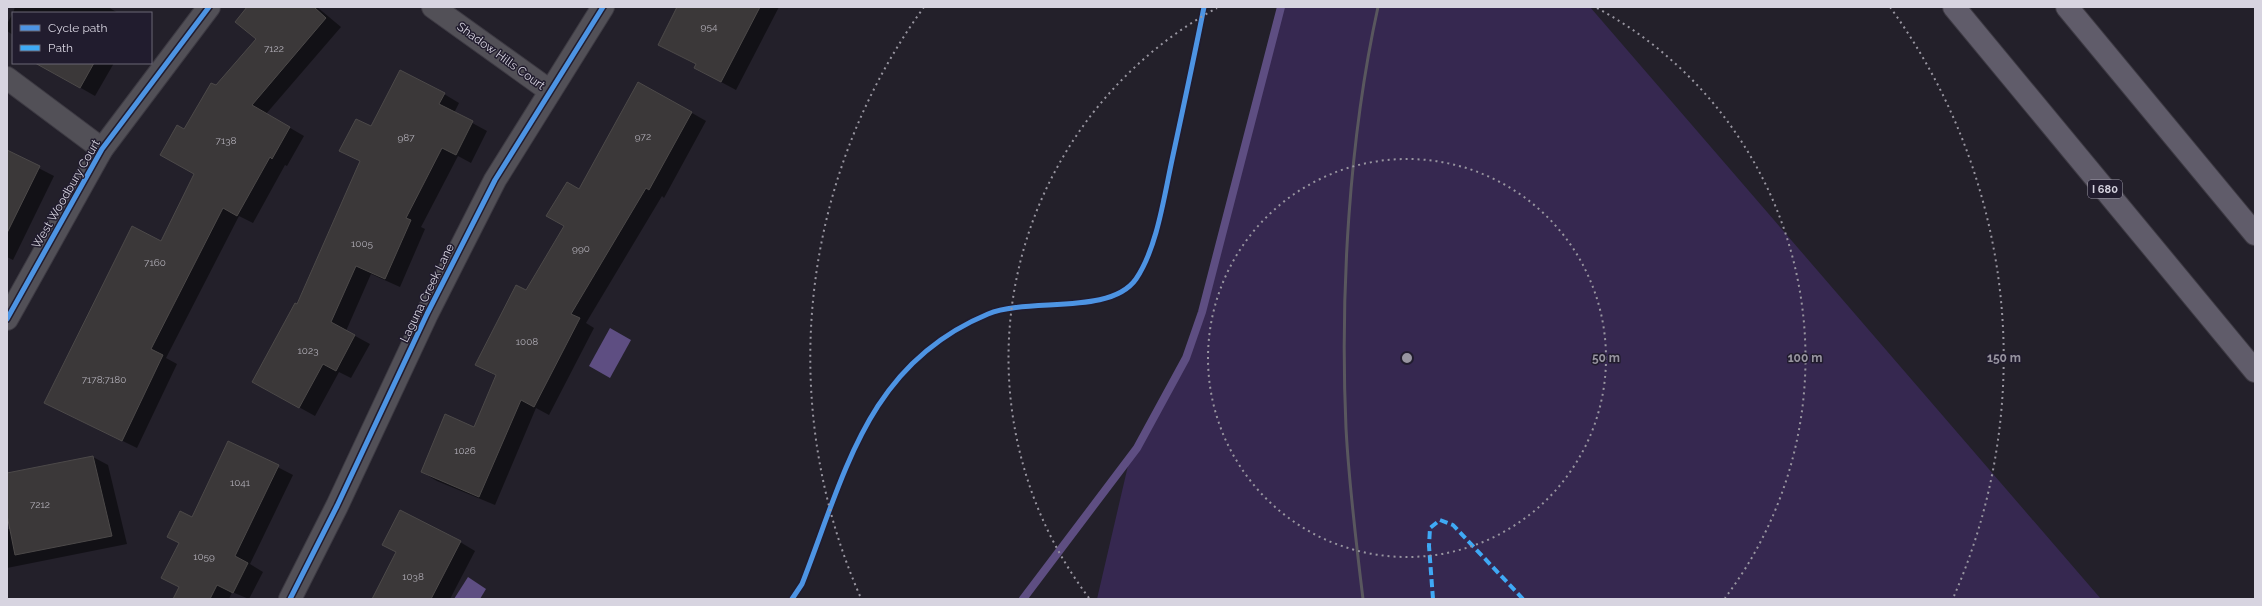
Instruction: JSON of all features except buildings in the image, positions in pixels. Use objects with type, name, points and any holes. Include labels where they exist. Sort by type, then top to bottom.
[{"type":"highway","name":"I 680","points":[[1954,7],[2255,371]]},
{"type":"highway","points":[[2067,7],[2255,234]]},
{"type":"street","name":"West Woodbury Court","points":[[7,319],[102,149],[209,7]]},
{"type":"street","name":"Shadow Hills Court","points":[[433,7],[550,91]]},
{"type":"street","name":"Laguna Creek Lane","points":[[290,599],[337,506],[427,314],[495,180],[603,7]]},
{"type":"street","points":[[7,78],[102,149]]},
{"type":"shaded area","points":[[1281,7],[1590,7],[2101,599],[1097,599],[1130,457],[1137,448],[1186,358],[1202,312]]},
{"type":"shaded area","points":[[610,328],[631,340],[610,378],[589,366]]},
{"type":"shaded area","points":[[468,577],[486,589],[480,599],[454,599]]},
{"type":"waterway","points":[[1023,599],[1137,448],[1186,358],[1202,312],[1281,7]]},
{"type":"railway","points":[[1363,599],[1347,449],[1344,377],[1344,324],[1349,216],[1354,163],[1360,109],[1378,7]]},
{"type":"marked path","points":[[1433,599],[1429,546],[1430,528],[1440,520],[1453,525],[1523,599]]},
{"type":"cycle path","points":[[7,319],[102,149],[209,7]]},
{"type":"cycle path","points":[[290,599],[337,506],[427,314],[495,180],[603,7]]},
{"type":"cycle path","points":[[792,599],[802,584],[832,502],[848,463],[866,426],[887,392],[914,362],[947,335],[988,314],[1005,309],[1088,302],[1108,298],[1124,290],[1136,279],[1149,253],[1159,222],[1204,7]]}]
